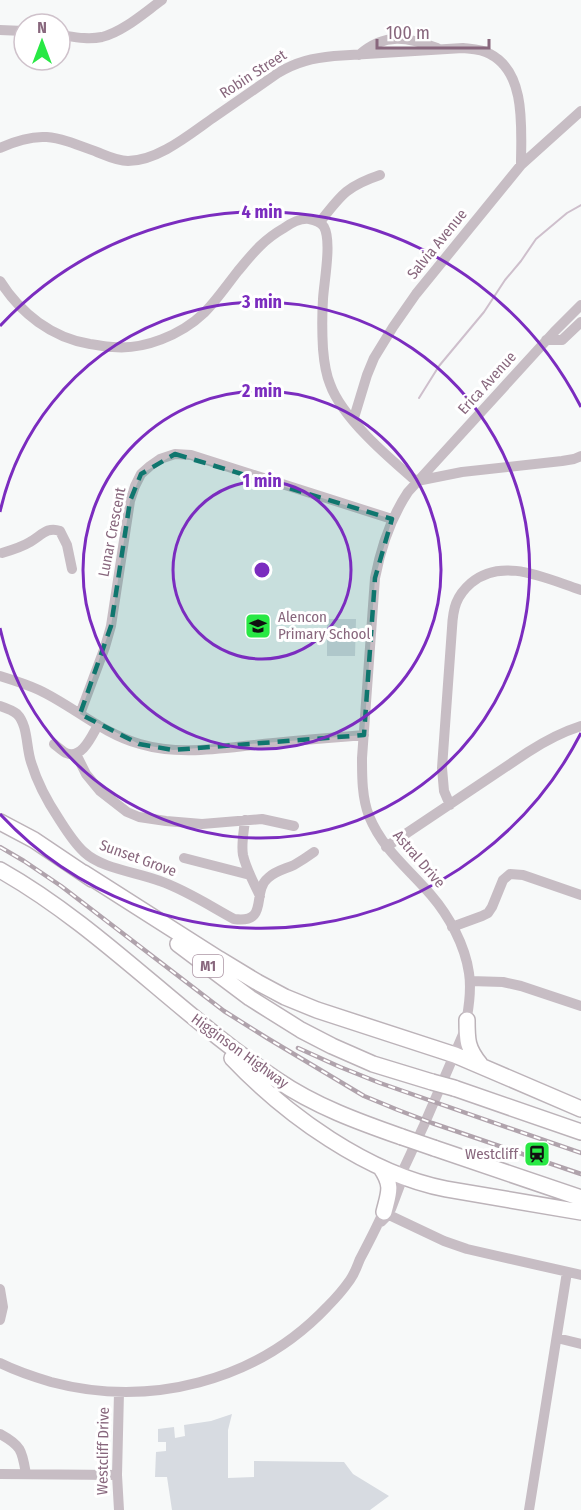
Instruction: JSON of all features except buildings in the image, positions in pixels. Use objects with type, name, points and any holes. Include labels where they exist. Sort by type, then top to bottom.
[{"type":"highway","name":"M1","points":[[0,822],[34,840],[84,873],[273,1014],[332,1046],[373,1064],[454,1088],[581,1132]]},
{"type":"highway","name":"Higginson Highway","points":[[0,870],[22,882],[73,918],[246,1059],[279,1082],[344,1116],[581,1198]]},
{"type":"highway","points":[[84,873],[219,959],[285,997],[455,1055],[581,1109]]},
{"type":"highway","points":[[186,1011],[268,1092],[303,1120],[340,1145],[381,1168],[400,1177],[446,1190],[581,1212]]},
{"type":"highway","points":[[467,1020],[468,1047],[481,1065]]},
{"type":"highway","points":[[381,1168],[389,1182],[386,1214]]},
{"type":"street","points":[[72,36],[92,38],[111,34],[162,0]]},
{"type":"street","name":"Robin Street","points":[[0,148],[17,140],[36,136],[51,137],[117,160],[140,159],[159,153],[289,66],[302,60],[316,57],[463,48],[489,53],[498,59],[514,80],[518,93],[521,165]]},
{"type":"street","name":"Salvia Avenue","points":[[353,421],[374,358],[393,327],[439,265],[521,165],[581,111]]},
{"type":"street","points":[[320,222],[348,190],[362,181],[380,175]]},
{"type":"street","points":[[0,281],[23,310],[40,324],[66,338],[113,348],[135,347],[159,340],[180,330],[203,313],[262,243],[274,233],[292,223],[308,219],[320,222],[327,234],[322,323],[325,369],[330,386],[353,421],[417,482],[462,472],[579,459]]},
{"type":"street","name":"Erica Avenue","points":[[417,482],[546,340],[581,305]]},
{"type":"street","points":[[546,340],[561,340],[581,322]]},
{"type":"street","name":"Lunar Crescent","points":[[80,714],[111,626],[130,501],[141,474],[155,462],[175,454],[191,455],[392,519]]},
{"type":"street","name":"Astral Drive","points":[[386,1214],[396,1184],[455,1055],[467,1020],[470,981],[468,966],[452,927],[432,896],[386,847],[371,819],[365,801],[362,771],[375,578],[392,519],[417,482]]},
{"type":"street","points":[[2,553],[29,543],[45,531],[54,529],[60,531],[64,538],[72,569]]},
{"type":"street","points":[[450,805],[444,791],[442,768],[453,612],[456,601],[477,577],[490,571],[504,569],[522,571],[581,590]]},
{"type":"street","points":[[1,679],[22,683],[40,690],[114,734],[139,744],[173,750],[203,750],[364,735]]},
{"type":"street","name":"Sunset Grove","points":[[0,706],[10,710],[21,720],[30,760],[45,796],[72,839],[82,851],[101,863],[159,880],[234,919],[243,920],[256,912],[264,882],[269,876],[292,866],[314,852]]},
{"type":"street","points":[[54,744],[70,755],[76,754],[86,746],[98,725]]},
{"type":"street","points":[[386,847],[528,752],[567,730],[581,726]]},
{"type":"street","points":[[76,754],[86,774],[100,791],[127,812],[139,817],[166,822],[202,824],[262,819],[294,826]]},
{"type":"street","points":[[245,820],[243,855],[260,897]]},
{"type":"street","points":[[184,858],[250,874]]},
{"type":"street","points":[[452,927],[488,913],[503,880],[510,874],[523,874],[581,895]]},
{"type":"street","points":[[470,981],[503,982],[521,986],[581,1006]]},
{"type":"street","points":[[355,1272],[386,1214]]},
{"type":"street","points":[[0,1363],[37,1378],[79,1388],[119,1392],[185,1387],[231,1373],[256,1361],[302,1331],[338,1295],[363,1264],[386,1214]]},
{"type":"street","points":[[386,1214],[467,1250],[581,1275]]},
{"type":"street","points":[[529,1510],[567,1272]]},
{"type":"street","points":[[0,1289],[3,1307],[0,1320]]},
{"type":"street","points":[[557,1338],[581,1344]]},
{"type":"street","name":"Westcliff Drive","points":[[119,1392],[117,1475],[119,1510]]},
{"type":"street","points":[[0,1434],[18,1446],[23,1455],[26,1474]]},
{"type":"street","points":[[0,1474],[117,1475]]},
{"type":"highlighted area","points":[[175,454],[392,519],[375,578],[364,735],[173,750],[139,744],[80,714],[111,626],[130,501],[141,474]]},
{"type":"shaded area","points":[[327,619],[356,619],[355,656],[327,656]]},
{"type":"shaded area","points":[[232,1414],[228,1430],[228,1478],[254,1477],[254,1461],[344,1462],[353,1474],[389,1496],[370,1510],[172,1510],[167,1477],[155,1477],[156,1452],[166,1451],[166,1442],[158,1442],[158,1429],[174,1427],[175,1438],[185,1436],[184,1425],[211,1421]]},
{"type":"waterway","points":[[419,398],[439,366],[484,312],[536,239],[567,213],[581,205]]},
{"type":"railway","points":[[0,847],[61,886],[224,1011],[364,1096],[432,1123],[581,1174]]},
{"type":"railway","points":[[298,1048],[380,1083],[581,1153]]},
{"type":"place","name":"Alencon Primary School","points":[[258,626]]},
{"type":"place","name":"Westcliff","points":[[537,1154]]}]
